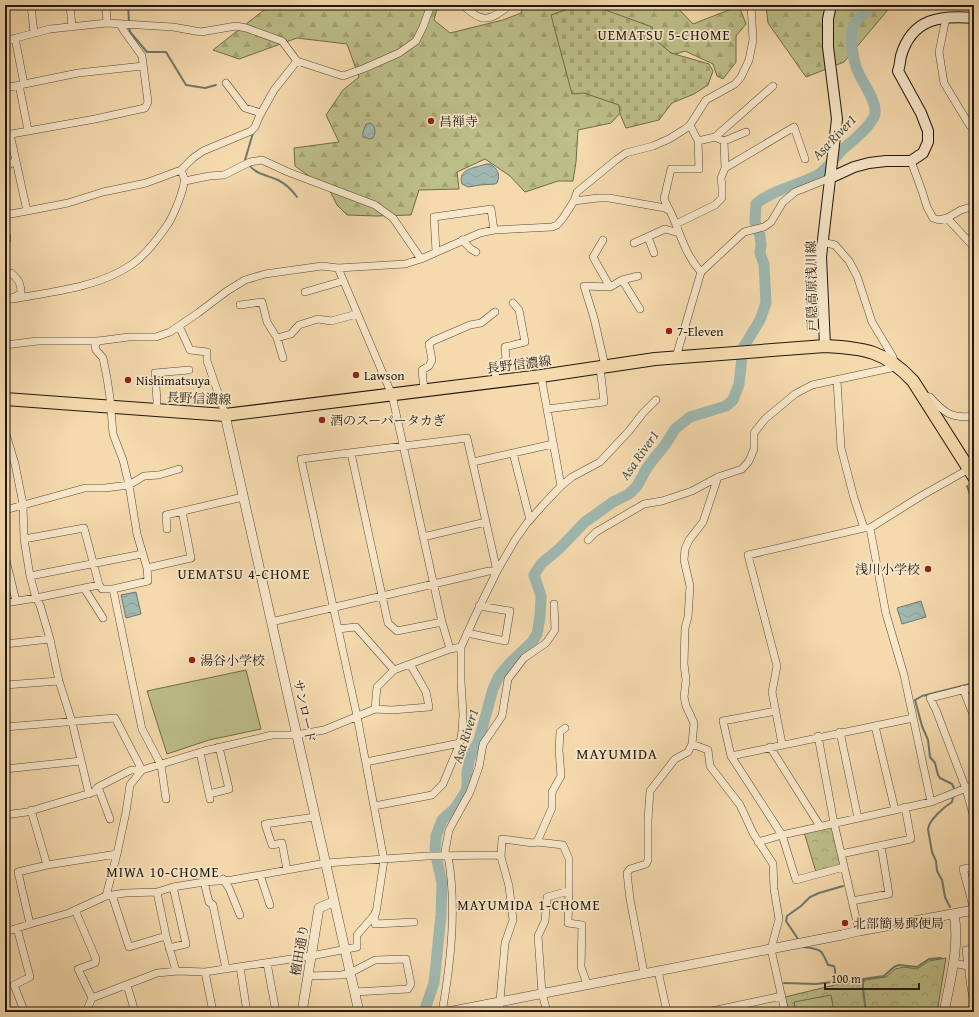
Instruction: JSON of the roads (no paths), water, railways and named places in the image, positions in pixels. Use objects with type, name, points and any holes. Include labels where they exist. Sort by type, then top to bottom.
[{"type":"main road","name":"戸隠高原浅川線","points":[[825,346],[821,258],[837,119],[828,47],[828,19],[832,5]]},
{"type":"main road","points":[[830,175],[870,163],[910,161],[923,153],[928,142],[928,131],[921,113],[898,71],[901,56],[907,41],[914,31],[922,24],[938,19],[959,16],[974,18]]},
{"type":"main road","name":"長野信濃線","points":[[5,399],[225,415],[541,376],[603,366],[676,357],[825,346],[864,350],[876,353],[901,368],[924,396],[971,473]]},
{"type":"street","points":[[32,5],[34,33]]},
{"type":"street","points":[[70,5],[72,27]]},
{"type":"street","points":[[106,5],[107,24]]},
{"type":"street","points":[[5,41],[50,29],[107,24],[174,27],[200,32],[236,26],[282,41],[297,61],[343,76],[399,53],[416,41],[431,5]]},
{"type":"street","points":[[463,5],[472,15],[484,19],[497,15],[510,5]]},
{"type":"street","points":[[5,345],[38,341],[98,341],[129,337],[156,337],[170,332],[226,291],[245,280],[266,274],[322,266],[338,268],[405,264],[421,259],[480,233],[494,230],[552,227],[557,225],[574,201],[577,192],[584,186],[626,153],[653,146],[669,139],[685,129],[690,125],[706,100],[731,87],[741,77],[749,60],[753,40],[751,5]]},
{"type":"street","points":[[946,18],[939,52],[944,83],[970,126]]},
{"type":"street","points":[[27,211],[7,134],[95,119],[145,108],[148,102],[142,56],[120,24]]},
{"type":"street","points":[[15,38],[28,130]]},
{"type":"street","points":[[5,215],[68,203],[103,192],[146,183],[181,170],[193,158],[204,151],[251,131],[255,127],[274,90],[297,61]]},
{"type":"street","points":[[5,88],[78,72],[143,66]]},
{"type":"street","points":[[226,83],[245,108],[261,113]]},
{"type":"street","points":[[698,141],[715,137],[773,86]]},
{"type":"street","points":[[690,125],[698,141],[699,169],[671,169],[664,199],[676,224],[686,252],[701,272]]},
{"type":"street","points":[[724,168],[794,128],[805,159]]},
{"type":"street","points":[[715,137],[724,141],[746,132]]},
{"type":"street","points":[[676,224],[715,205],[722,198],[721,178],[724,168],[724,141]]},
{"type":"street","points":[[185,181],[209,176],[224,175],[250,162],[262,160],[288,172],[375,205],[393,218],[421,259]]},
{"type":"street","points":[[5,167],[15,161]]},
{"type":"street","points":[[910,161],[932,218],[939,220],[947,218],[962,210],[974,206]]},
{"type":"street","points":[[8,300],[88,284],[111,275],[132,264],[159,236],[174,215],[185,181],[181,170]]},
{"type":"street","points":[[676,357],[701,272],[744,232],[764,226],[771,222],[783,202],[795,192],[830,175]]},
{"type":"street","points":[[574,201],[609,198],[665,208],[670,211]]},
{"type":"street","points":[[436,252],[434,217],[491,209],[494,230]]},
{"type":"street","points":[[947,218],[974,247]]},
{"type":"street","points":[[5,228],[7,239],[5,239]]},
{"type":"street","points":[[634,243],[665,229],[679,233]]},
{"type":"street","points":[[648,237],[654,253]]},
{"type":"street","points":[[462,240],[476,252]]},
{"type":"street","points":[[603,240],[593,258],[610,287]]},
{"type":"street","points":[[588,540],[596,532],[644,504],[662,501],[692,491],[718,477],[742,469],[749,461],[754,449],[754,433],[765,419],[795,394],[812,385],[892,368],[894,364],[893,357],[872,322],[857,276],[848,261],[835,245],[822,242]]},
{"type":"street","points":[[338,268],[392,394],[402,447],[442,622],[450,649]]},
{"type":"street","points":[[5,273],[11,273],[19,280],[21,287],[20,294],[8,300]]},
{"type":"street","points":[[547,409],[604,402],[603,366],[594,318],[584,286],[610,287],[622,280],[638,276]]},
{"type":"street","points":[[622,280],[640,309]]},
{"type":"street","points":[[305,292],[344,281]]},
{"type":"street","points":[[240,305],[262,302],[267,322],[277,338],[283,358]]},
{"type":"street","points":[[497,381],[494,369],[506,359],[505,347],[525,342],[519,310],[514,303]]},
{"type":"street","points":[[424,390],[422,370],[429,366],[432,360],[429,344],[470,325],[481,323],[495,312]]},
{"type":"street","points":[[277,338],[291,334],[299,325],[318,319],[331,321],[357,314]]},
{"type":"street","points":[[179,326],[190,350],[208,352],[207,361],[225,415]]},
{"type":"street","points":[[24,539],[84,528],[93,564],[102,589],[113,589],[148,581],[147,568],[137,534],[129,485],[123,460],[113,434],[111,407],[103,358],[96,350],[95,346],[98,341]]},
{"type":"street","points":[[156,411],[157,401],[155,374],[189,370]]},
{"type":"street","points":[[541,376],[561,486]]},
{"type":"street","points":[[837,380],[841,448],[854,498],[867,528],[886,614],[904,675],[931,802]]},
{"type":"street","points":[[924,396],[930,397],[942,410],[955,416],[974,416]]},
{"type":"street","points":[[374,806],[432,795],[443,784],[460,743],[463,715],[461,647],[497,571],[515,540],[530,520],[561,486],[572,477],[600,462],[629,431],[642,413],[656,400]]},
{"type":"street","name":"サンロード","points":[[225,415],[326,863],[333,902],[359,1012]]},
{"type":"street","points":[[5,431],[15,464],[23,506],[24,539],[30,576],[50,639],[59,681],[72,722],[89,794]]},
{"type":"street","points":[[414,922],[375,924],[384,860],[357,716],[301,459],[467,438],[497,571]]},
{"type":"street","points":[[473,462],[553,444]]},
{"type":"street","points":[[351,453],[388,623],[397,632],[442,622]]},
{"type":"street","points":[[513,453],[530,520]]},
{"type":"street","points":[[5,510],[84,488],[105,488],[129,485],[144,476],[160,475],[179,470]]},
{"type":"street","points":[[782,744],[772,692],[777,666],[748,555],[867,528],[921,496],[971,473]]},
{"type":"street","points":[[644,973],[630,899],[627,873],[630,869],[646,864],[648,860],[650,791],[675,759],[688,752],[692,744],[694,723],[686,706],[684,697],[686,680],[684,664],[684,628],[688,617],[690,586],[684,560],[685,549],[689,540],[704,522],[718,477]]},
{"type":"street","points":[[167,529],[166,515],[243,497]]},
{"type":"street","points":[[5,514],[23,506]]},
{"type":"street","points":[[147,568],[191,558],[182,511]]},
{"type":"street","points":[[423,536],[486,522]]},
{"type":"street","points":[[30,576],[142,554]]},
{"type":"street","points":[[5,556],[16,601]]},
{"type":"street","points":[[271,622],[490,571],[497,571]]},
{"type":"street","points":[[5,603],[100,585]]},
{"type":"street","points":[[84,588],[103,618]]},
{"type":"street","points":[[113,589],[142,729],[161,765],[166,799]]},
{"type":"street","points":[[442,1012],[447,988],[452,921],[452,879],[445,851],[449,830],[470,792],[479,767],[483,744],[502,716],[508,679],[524,658],[546,642],[555,630],[554,604]]},
{"type":"street","points":[[467,633],[505,640],[510,611],[480,606]]},
{"type":"street","points":[[338,630],[356,627],[394,670]]},
{"type":"street","points":[[5,644],[50,639]]},
{"type":"street","points":[[375,709],[377,687],[394,670],[450,649],[461,647]]},
{"type":"street","points":[[5,815],[31,810],[89,794],[94,792],[98,787],[131,770],[142,770],[219,747],[272,735],[296,735],[324,730],[375,709],[392,710],[429,707],[426,692],[410,664]]},
{"type":"street","points":[[5,685],[59,681]]},
{"type":"street","points":[[974,687],[930,698],[966,789],[974,818]]},
{"type":"street","points":[[963,689],[974,717]]},
{"type":"street","points":[[776,711],[723,721],[730,756],[782,835],[796,880],[844,867]]},
{"type":"street","points":[[5,727],[115,718],[142,770]]},
{"type":"street","points":[[730,756],[818,736],[913,718]]},
{"type":"street","points":[[875,726],[895,810]]},
{"type":"street","points":[[537,842],[552,808],[552,792],[561,776],[559,750],[560,732],[565,728]]},
{"type":"street","points":[[840,732],[858,818]]},
{"type":"street","points":[[818,736],[834,823],[859,931]]},
{"type":"street","points":[[366,762],[460,743]]},
{"type":"street","points":[[692,744],[708,750],[710,766],[740,805],[758,842],[773,864],[774,889],[780,919],[771,949],[785,1012]]},
{"type":"street","points":[[200,752],[209,796],[229,789],[219,747]]},
{"type":"street","points":[[770,747],[820,826]]},
{"type":"street","points":[[5,769],[81,761]]},
{"type":"street","points":[[142,770],[130,785],[109,896],[129,947],[166,936]]},
{"type":"street","points":[[758,842],[820,826],[931,802],[974,785]]},
{"type":"street","points":[[98,787],[110,819]]},
{"type":"street","points":[[841,854],[911,839],[905,807]]},
{"type":"street","points":[[31,810],[47,865]]},
{"type":"street","points":[[287,870],[282,843],[272,845],[265,824],[315,817]]},
{"type":"street","points":[[499,1012],[505,943],[513,920],[509,886],[501,857],[502,839],[563,845],[569,858],[568,923],[582,925],[581,967],[587,984]]},
{"type":"street","points":[[852,901],[889,894],[881,846]]},
{"type":"street","points":[[30,924],[18,872],[47,865],[117,854]]},
{"type":"street","points":[[5,932],[70,913],[109,896],[125,892],[157,892],[173,887],[204,882],[232,880],[326,863],[427,856],[446,857],[496,855],[501,857]]},
{"type":"street","points":[[448,1012],[859,931],[974,910],[963,869],[974,867]]},
{"type":"street","points":[[260,875],[270,905]]},
{"type":"street","points":[[223,880],[229,888],[240,915]]},
{"type":"street","points":[[204,882],[209,902],[213,906],[226,969]]},
{"type":"street","points":[[169,948],[186,944],[173,887]]},
{"type":"street","points":[[547,1012],[542,993],[538,936],[545,921],[548,897],[569,891]]},
{"type":"street","points":[[157,892],[166,936],[176,971]]},
{"type":"street","name":"檀田通り","points":[[302,1012],[319,908],[333,902]]},
{"type":"street","points":[[75,910],[96,958],[95,963],[78,969],[92,998]]},
{"type":"street","points":[[86,1012],[92,998],[157,973],[176,971],[205,972],[311,956],[357,947],[357,935],[376,913]]},
{"type":"street","points":[[944,1012],[953,963],[957,929],[954,914]]},
{"type":"street","points":[[17,928],[30,977],[14,985],[23,1008]]},
{"type":"street","points":[[974,949],[966,950],[974,1002]]},
{"type":"street","points":[[308,976],[342,975],[350,973],[375,960],[406,959],[411,984],[408,989],[354,992]]},
{"type":"street","points":[[267,963],[276,1012]]},
{"type":"street","points":[[953,963],[968,966]]},
{"type":"street","points":[[240,967],[247,1012]]},
{"type":"street","points":[[658,971],[667,1012]]},
{"type":"street","points":[[205,972],[213,1012]]},
{"type":"street","points":[[127,985],[135,1012]]},
{"type":"street","points":[[707,1012],[745,1009],[782,996]]},
{"type":"street","points":[[5,1007],[7,1012]]},
{"type":"water","points":[[370,123],[374,126],[375,133],[373,138],[370,139],[363,137],[363,132],[366,124]]},
{"type":"water","points":[[486,164],[490,164],[495,167],[499,177],[497,183],[468,187],[462,184],[462,175],[465,172]]},
{"type":"water","points":[[136,592],[141,614],[126,618],[121,595]]},
{"type":"water","points":[[921,601],[926,617],[902,624],[897,608]]},
{"type":"waterway","points":[[128,5],[129,22]]},
{"type":"waterway","name":"Asa River1","points":[[424,1012],[434,983],[441,915],[442,883],[435,851],[436,836],[442,820],[455,808],[465,793],[470,757],[479,740],[493,689],[499,676],[532,642],[537,634],[540,617],[541,596],[534,575],[541,564],[560,548],[585,522],[613,502],[629,494],[637,486],[648,466],[665,445],[675,429],[690,417],[726,406],[733,400],[739,384],[743,348],[760,320],[766,303],[764,264],[760,253],[760,236],[755,222],[756,204],[770,195],[816,176],[863,131],[874,117],[875,107],[858,72],[853,55],[852,42],[852,29],[854,25],[873,5]]},
{"type":"waterway","points":[[129,26],[130,32],[147,52],[166,52],[186,85],[205,88],[216,85]]},
{"type":"waterway","points":[[246,162],[245,160],[253,133]]},
{"type":"waterway","points":[[249,165],[259,173],[284,183],[297,197]]},
{"type":"waterway","points":[[967,486],[974,505]]},
{"type":"waterway","points":[[954,788],[952,784],[940,778],[935,763],[930,757],[928,740],[922,726],[915,700],[922,696],[974,683]]},
{"type":"waterway","points":[[950,907],[945,897],[942,880],[937,871],[928,829],[931,822],[941,810],[952,802],[953,797]]},
{"type":"waterway","points":[[798,939],[786,921],[787,916],[801,906],[810,897],[843,886]]},
{"type":"waterway","points":[[784,983],[816,984],[832,982],[835,972],[834,966],[828,965],[824,955],[820,951],[803,946]]},
{"type":"waterway","points":[[866,1012],[863,979],[884,976],[894,967],[899,965],[917,967],[929,959],[941,958]]},
{"type":"place","name":"昌禅寺","points":[[431,121]]},
{"type":"place","name":"7-Eleven","points":[[669,331]]},
{"type":"place","name":"Lawson","points":[[356,375]]},
{"type":"place","name":"Nishimatsuya","points":[[128,380]]},
{"type":"place","name":"酒のスーパータカぎ","points":[[322,420]]},
{"type":"place","name":"浅川小学校","points":[[928,569]]},
{"type":"place","name":"湯谷小学校","points":[[192,660]]},
{"type":"place","name":"北部簡易郵便局","points":[[845,923]]},
{"type":"district","name":"UEMATSU 5-CHOME","points":[[664,35]]},
{"type":"district","name":"UEMATSU 4-CHOME","points":[[244,574]]},
{"type":"district","name":"MAYUMIDA","points":[[617,754]]},
{"type":"district","name":"MIWA 10-CHOME","points":[[163,872]]},
{"type":"district","name":"MAYUMIDA 1-CHOME","points":[[529,905]]}]
